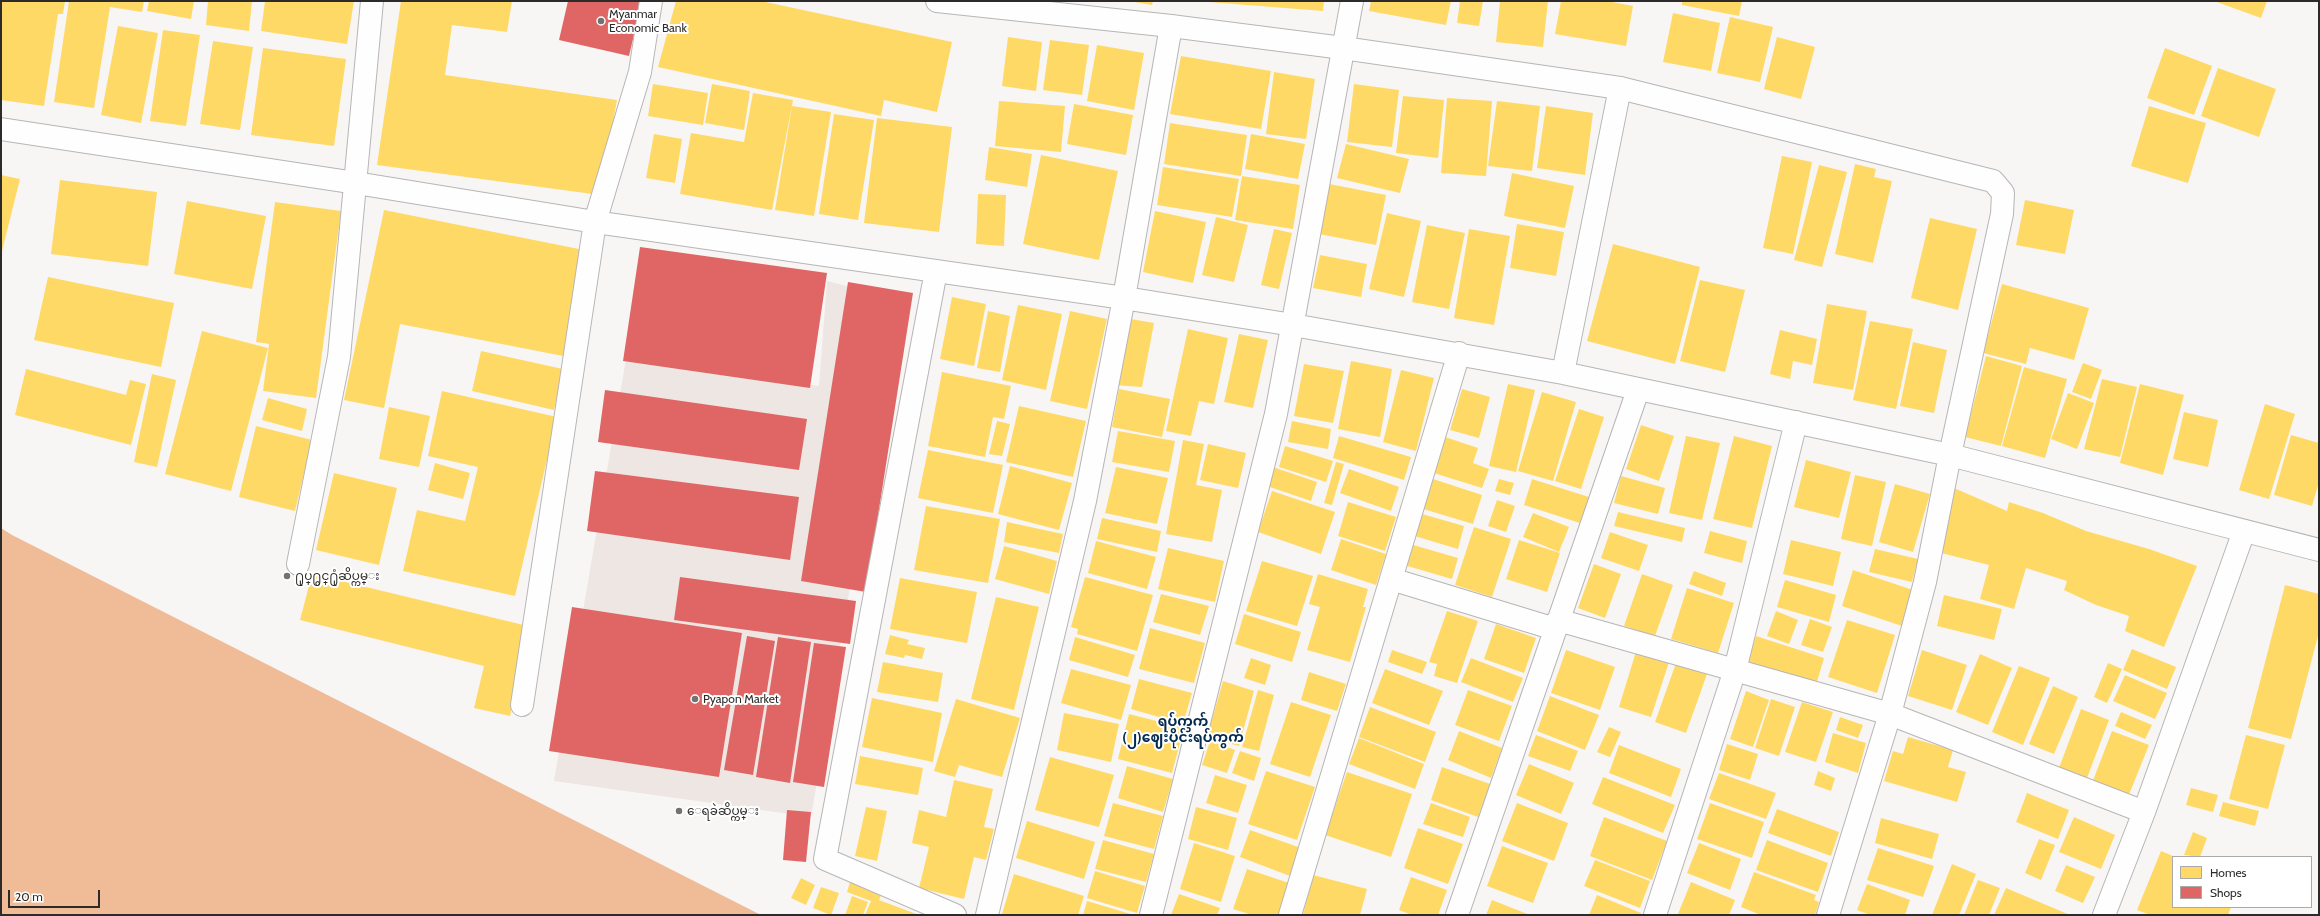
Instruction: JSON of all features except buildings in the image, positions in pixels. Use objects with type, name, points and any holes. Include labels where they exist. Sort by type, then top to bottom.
[{"type":"street","points":[[298,564],[339,357],[372,1]]},
{"type":"street","points":[[522,705],[595,222],[640,72],[651,1]]},
{"type":"street","points":[[937,1],[1171,26],[1343,48],[1620,88],[1993,181],[2003,193],[2002,214],[1950,455],[1925,582],[1890,714],[1828,915]]},
{"type":"street","points":[[1151,915],[1276,414],[1352,1]]},
{"type":"street","points":[[987,915],[1085,501],[1124,298],[1171,26]]},
{"type":"street","points":[[1563,373],[1620,88]]},
{"type":"street","points":[[1,129],[356,183],[595,222],[1124,298],[1459,353],[1563,373],[1950,455],[2319,550]]},
{"type":"street","points":[[936,271],[825,859],[955,915]]},
{"type":"street","points":[[1290,915],[1459,353]]},
{"type":"street","points":[[1457,915],[1638,390]]},
{"type":"street","points":[[1655,915],[1735,670],[1796,422]]},
{"type":"street","points":[[2104,915],[2144,812],[2244,531]]},
{"type":"street","points":[[1391,579],[1735,670],[1890,714],[2144,812]]},
{"type":"shaded area","points":[[827,281],[899,299],[811,817],[554,781],[626,359],[819,386]]},
{"type":"shaded area","points":[[1,528],[12,535],[761,915],[1,915]]},
{"type":"place","name":"Myanmar Economic Bank","points":[[601,21]]},
{"type":"place","name":"႐ုပ္႐ွင္႐ုံဆိပ္ကမ္း","points":[[287,576]]},
{"type":"place","name":"Pyapon Market","points":[[695,699]]},
{"type":"place","name":"ေရခဲဆိပ္ကမ္း","points":[[679,811]]},
{"type":"district","name":"ရပ်ကွက် (၂)ဈေးပိုင်းရပ်ကွက်","points":[[1183,730]]}]
